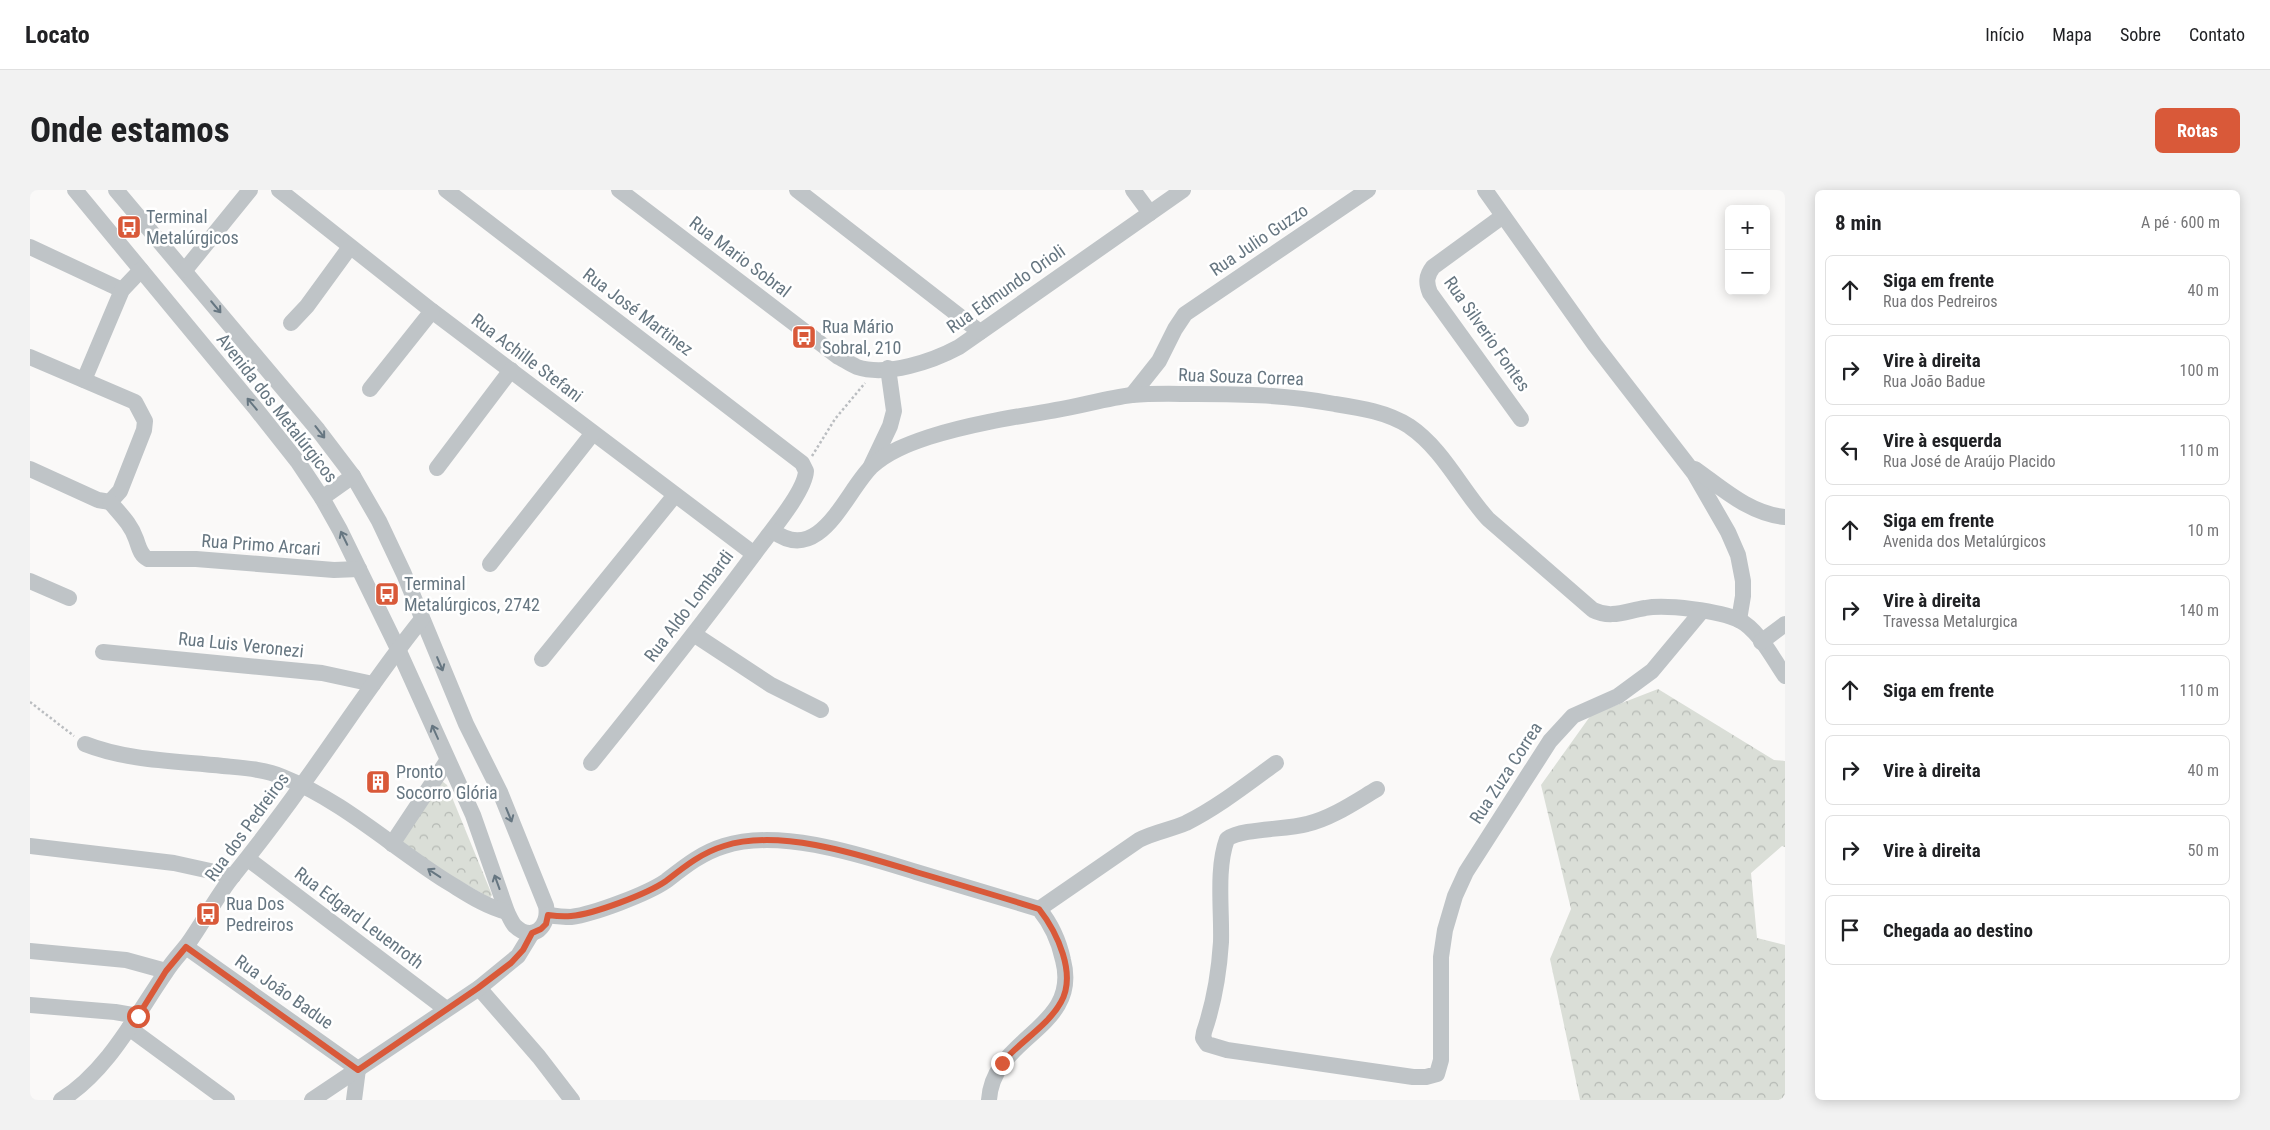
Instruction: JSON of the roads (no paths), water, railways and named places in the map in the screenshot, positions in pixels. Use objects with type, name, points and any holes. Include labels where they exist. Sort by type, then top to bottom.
[{"type":"street","name":"Avenida dos Metalúrgicos","points":[[75,190],[256,409],[298,462],[322,498],[398,649],[472,815],[507,912],[515,926],[523,931],[532,933]]},
{"type":"street","name":"Avenida dos Metalúrgicos","points":[[116,190],[318,430],[353,476],[379,521],[466,724],[500,792],[548,915]]},
{"type":"street","points":[[184,270],[250,190]]},
{"type":"street","name":"Rua Achille Stefani","points":[[278,190],[432,311],[754,554]]},
{"type":"street","name":"Rua José Martinez","points":[[446,190],[659,353],[805,468]]},
{"type":"street","name":"Rua Mario Sobral","points":[[619,190],[837,356]]},
{"type":"street","points":[[797,190],[980,332]]},
{"type":"street","points":[[1134,190],[1150,213]]},
{"type":"street","name":"Rua Edmundo Orioli","points":[[837,356],[858,367],[882,369],[920,364],[939,357],[980,332],[1183,190]]},
{"type":"street","name":"Rua Julio Guzzo","points":[[1132,395],[1159,361],[1180,320],[1197,306],[1368,190]]},
{"type":"street","points":[[1486,190],[1595,345],[1687,463],[1728,532],[1738,555],[1743,581],[1743,596],[1739,620],[1761,642],[1785,676]]},
{"type":"street","name":"Rua Silverio Fontes","points":[[1503,216],[1433,267],[1427,277],[1427,285],[1430,293],[1521,419]]},
{"type":"street","points":[[30,247],[122,290]]},
{"type":"street","points":[[291,323],[313,299],[350,247]]},
{"type":"street","points":[[84,380],[122,290],[140,270]]},
{"type":"street","points":[[370,389],[432,311]]},
{"type":"street","points":[[30,357],[135,402],[145,421],[144,430],[115,497],[98,500],[30,469]]},
{"type":"street","points":[[870,468],[890,426],[894,411],[882,369]]},
{"type":"street","points":[[437,468],[511,370]]},
{"type":"street","name":"Rua Souza Correa","points":[[773,530],[783,538],[804,540],[812,538],[820,532],[841,507],[870,468],[883,457],[902,446],[930,437],[1027,415],[1132,395],[1266,394],[1295,397],[1388,415],[1408,425],[1425,439],[1488,519],[1593,610],[1603,615],[1623,614],[1661,606],[1702,611],[1739,620]]},
{"type":"street","points":[[490,564],[593,433]]},
{"type":"street","points":[[1687,463],[1750,507],[1768,516],[1785,517]]},
{"type":"street","name":"Rua Aldo Lombardi","points":[[591,763],[695,634],[773,530],[804,481],[805,468]]},
{"type":"street","points":[[322,498],[353,476]]},
{"type":"street","points":[[542,658],[675,495]]},
{"type":"street","name":"Rua Primo Arcari","points":[[115,497],[143,556],[160,560],[196,559],[288,568],[359,569]]},
{"type":"street","points":[[30,581],[69,598]]},
{"type":"street","name":"Rua Zuza Correa","points":[[1377,790],[1326,818],[1310,824],[1293,828],[1239,833],[1227,839],[1224,846],[1221,882],[1218,971],[1203,1038],[1207,1044],[1227,1050],[1413,1077],[1426,1077],[1436,1074],[1441,1060],[1441,957],[1445,930],[1455,896],[1466,872],[1550,741],[1561,727],[1574,716],[1618,696],[1646,676],[1702,611]]},
{"type":"street","name":"Rua dos Pedreiros","points":[[61,1100],[75,1091],[86,1080],[134,1022],[166,971],[186,947],[233,876],[248,859],[398,649],[422,619]]},
{"type":"street","points":[[1761,642],[1785,624]]},
{"type":"street","points":[[695,634],[771,685],[821,710]]},
{"type":"street","name":"Rua Luis Veronezi","points":[[103,652],[322,673],[373,684]]},
{"type":"street","points":[[85,744],[108,753],[255,769],[273,773],[302,785],[334,803],[474,898],[492,908],[507,912]]},
{"type":"street","points":[[392,844],[447,760]]},
{"type":"street","points":[[1039,909],[1139,840],[1151,833],[1184,824],[1213,808],[1276,764]]},
{"type":"street","points":[[312,1100],[478,988],[518,956],[532,933],[541,929],[546,924],[548,915],[569,917],[598,910],[658,885],[687,863],[724,846],[758,840],[819,845],[856,854],[1039,909],[1055,933],[1060,948],[1065,966],[1065,992],[1061,1002],[1048,1018],[1002,1063],[990,1088],[989,1100]]},
{"type":"street","points":[[30,846],[174,862],[233,876]]},
{"type":"street","name":"Rua Edgard Leuenroth","points":[[248,859],[446,1009]]},
{"type":"street","name":"Rua João Badue","points":[[186,947],[358,1070]]},
{"type":"street","points":[[30,951],[126,960],[166,971]]},
{"type":"street","points":[[478,988],[539,1057],[572,1100]]},
{"type":"street","points":[[30,1005],[115,1012],[134,1022],[227,1100]]},
{"type":"street","points":[[354,1100],[358,1070]]},
{"type":"place","name":"Terminal Metalúrgicos","points":[[129,227]]},
{"type":"place","name":"Rua Mário Sobral, 210","points":[[804,337]]},
{"type":"place","name":"Terminal Metalúrgicos, 2742","points":[[387,594]]},
{"type":"place","name":"Pronto Socorro Glória","points":[[378,782]]},
{"type":"place","name":"Rua Dos Pedreiros","points":[[208,914]]}]
